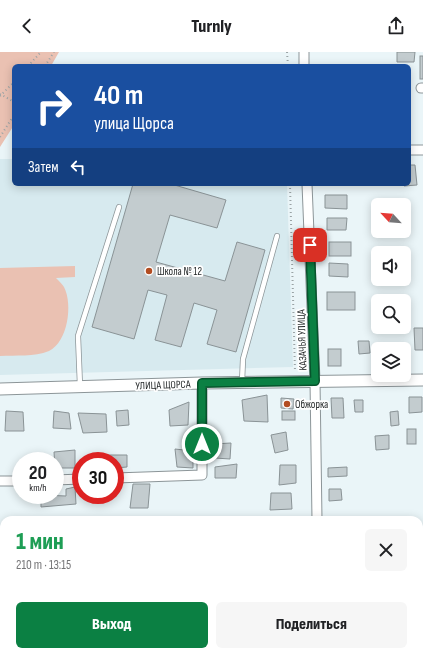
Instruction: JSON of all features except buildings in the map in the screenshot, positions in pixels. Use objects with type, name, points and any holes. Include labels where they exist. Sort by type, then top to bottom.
[{"type":"street","points":[[304,52],[304,64]]},
{"type":"street","points":[[411,150],[423,150]]},
{"type":"street","name":"КАЗАЧЬЯ УЛИЦА","points":[[307,186],[315,381],[318,516]]},
{"type":"street","name":"УЛИЦА ЩОРСА","points":[[0,390],[242,382],[423,380]]},
{"type":"street","points":[[124,478],[202,475],[202,383]]},
{"type":"street","points":[[0,481],[12,481]]},
{"type":"lane","points":[[80,388],[78,336],[119,207]]},
{"type":"lane","points":[[242,382],[243,359],[277,236]]},
{"type":"path","points":[[30,64],[41,52]]},
{"type":"path","points":[[46,64],[54,52]]},
{"type":"path","points":[[287,52],[288,64]]},
{"type":"path","points":[[12,84],[1,95],[12,101]]},
{"type":"path","points":[[0,137],[1,133],[12,118]]},
{"type":"path","points":[[290,186],[295,370]]},
{"type":"shaded area","points":[[0,52],[59,52],[52,64],[12,64],[12,128],[0,147]]},
{"type":"shaded area","points":[[0,159],[12,159],[12,186],[287,186],[293,367],[0,375]]},
{"type":"shaded area","points":[[75,266],[75,277],[56,278],[64,287],[67,294],[68,303],[67,322],[61,340],[49,351],[43,353],[0,356],[0,268]]},
{"type":"place","name":"Школа № 12","points":[[149,271]]},
{"type":"place","name":"Обжорка","points":[[287,404]]},
{"type":"route","points":[[202,444],[202,383],[315,381],[310,245]]}]
